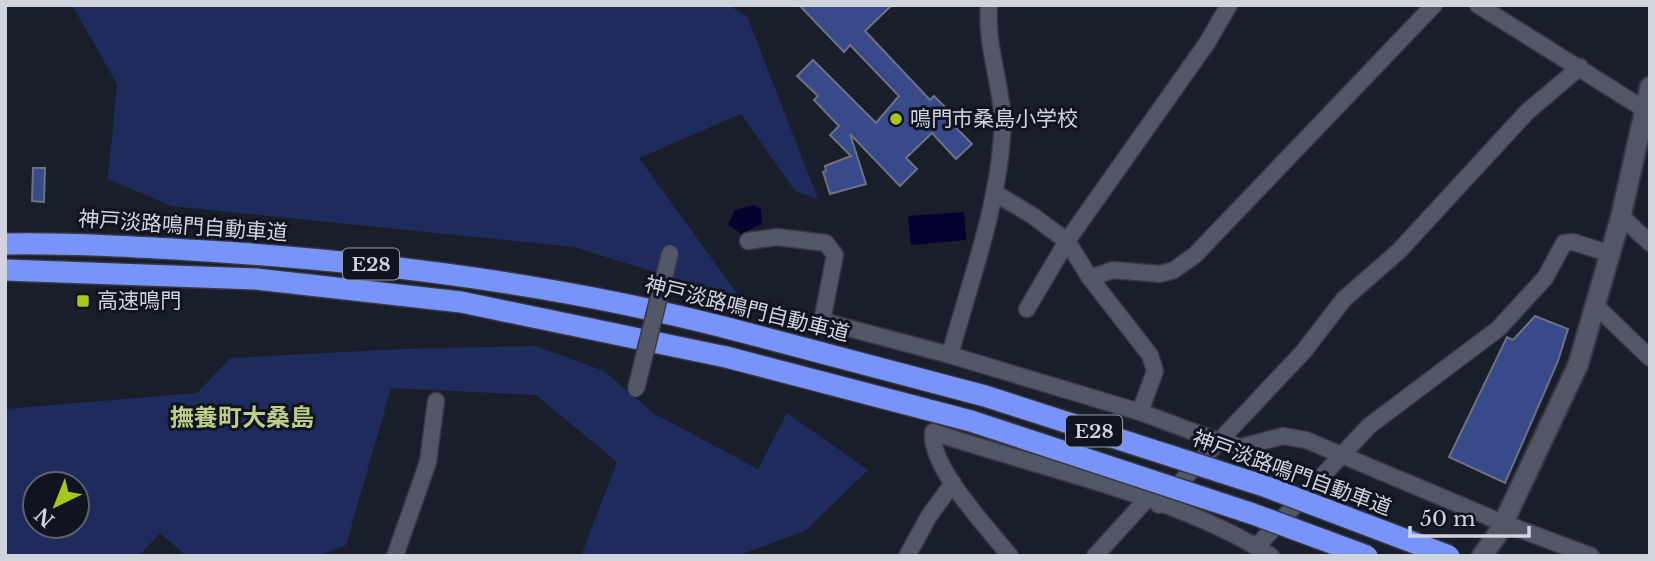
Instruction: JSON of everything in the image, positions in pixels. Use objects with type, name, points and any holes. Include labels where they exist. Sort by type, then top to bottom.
[{"type":"highway","name":"神戸淡路鳴門自動車道","points":[[5,244],[70,243],[250,254],[422,269],[559,289],[731,329],[985,396],[1264,486],[1449,556]]},
{"type":"highway","name":"E28","points":[[5,270],[256,279],[461,302],[726,357],[971,421],[1253,514],[1367,556]]},
{"type":"street","points":[[950,355],[995,193],[1002,136],[1001,102],[991,60],[989,5]]},
{"type":"street","points":[[1027,309],[1067,241],[1207,43],[1229,5]]},
{"type":"street","points":[[1090,278],[1113,270],[1160,274],[1174,270],[1195,254],[1434,5]]},
{"type":"street","points":[[1478,5],[1647,111]]},
{"type":"street","points":[[1095,556],[1217,442],[1304,351],[1343,299],[1399,251],[1527,112],[1580,67]]},
{"type":"street","points":[[1482,556],[1503,523],[1578,366],[1621,216],[1647,111],[1650,87]]},
{"type":"street","points":[[995,193],[1067,241],[1090,278],[1150,355],[1155,371],[1140,412]]},
{"type":"street","points":[[1621,216],[1650,243]]},
{"type":"street","points":[[748,242],[777,237],[826,243],[835,256],[822,321],[950,355],[1140,412],[1217,442],[1241,447],[1283,436],[1306,440],[1503,523],[1591,556]]},
{"type":"street","points":[[1010,556],[953,483],[932,443],[933,432],[1153,502],[1241,536],[1263,552],[1341,456],[1369,426],[1498,329],[1545,278],[1564,243],[1573,242],[1611,254]]},
{"type":"street","points":[[636,389],[670,253]]},
{"type":"street","points":[[1596,306],[1650,358]]},
{"type":"street","points":[[395,556],[428,462],[436,401]]},
{"type":"street","points":[[907,556],[929,516],[953,483]]},
{"type":"shaded area","points":[[72,5],[728,5],[747,16],[818,199],[795,191],[741,114],[639,158],[741,299],[574,247],[171,206],[108,179],[117,84]]},
{"type":"shaded area","points":[[754,205],[761,209],[762,224],[741,234],[728,224],[735,210]]},
{"type":"shaded area","points":[[964,212],[966,240],[911,245],[908,216]]},
{"type":"shaded area","points":[[536,346],[604,371],[653,413],[758,469],[787,413],[868,470],[805,531],[737,556],[581,556],[617,462],[536,395],[391,388],[346,545],[318,556],[186,556],[160,533],[139,556],[5,556],[5,409],[197,393],[230,358],[402,349]]},
{"type":"building","points":[[799,5],[892,5],[865,31],[930,100],[934,96],[945,107],[940,111],[972,144],[956,159],[932,133],[906,158],[917,169],[900,186],[850,134],[866,184],[830,194],[823,172],[826,171],[825,166],[851,156],[830,135],[839,126],[814,100],[818,96],[797,76],[813,60],[876,123],[899,96],[850,45],[844,52]]},
{"type":"building","points":[[33,168],[45,168],[44,202],[32,201]]},
{"type":"building","points":[[1535,316],[1568,329],[1558,361],[1505,483],[1449,457],[1507,337],[1513,340]]},
{"type":"place","name":"鳴門市桑島小学校","points":[[896,119]]},
{"type":"place","name":"高速鳴門","points":[[83,301]]},
{"type":"district","name":"撫養町大桑島","points":[[242,418]]}]
